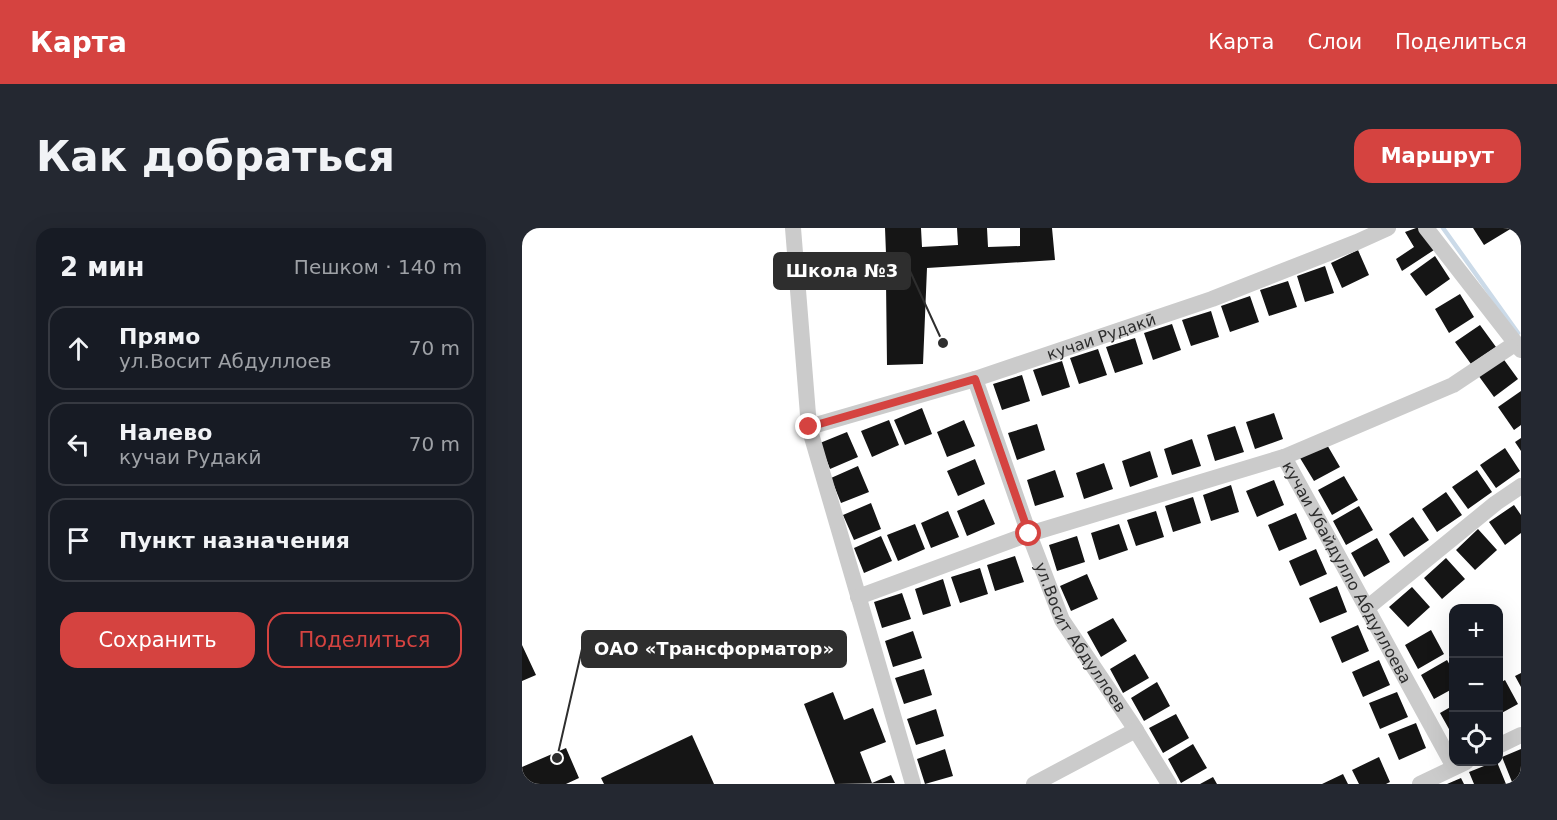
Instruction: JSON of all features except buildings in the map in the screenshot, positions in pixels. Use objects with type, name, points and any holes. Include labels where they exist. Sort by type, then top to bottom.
[{"type":"street","points":[[793,228],[809,427],[913,784]]},
{"type":"street","name":"кучаи Рудакӣ","points":[[809,427],[975,379],[1212,299],[1388,228]]},
{"type":"street","points":[[1284,457],[1454,385],[1515,349],[1426,228]]},
{"type":"street","name":"ул.Восит Абдуллоев","points":[[975,379],[1029,534],[1062,620],[1136,730],[1169,784]]},
{"type":"street","name":"кучаи Убайдулло Абдуллоева","points":[[856,590],[1029,534],[1284,457],[1367,608],[1449,746]]},
{"type":"street","points":[[1367,608],[1496,503],[1521,486]]},
{"type":"street","points":[[1034,784],[1136,730]]},
{"type":"street","points":[[1503,744],[1521,735]]},
{"type":"street","points":[[1420,784],[1456,766]]},
{"type":"waterway","points":[[1443,228],[1518,333]]},
{"type":"place","name":"Школа №3","points":[[943,343]]},
{"type":"place","name":"ОАО «Трансформатор»","points":[[557,758]]},
{"type":"route","points":[[809,427],[975,379],[1029,534]]}]
